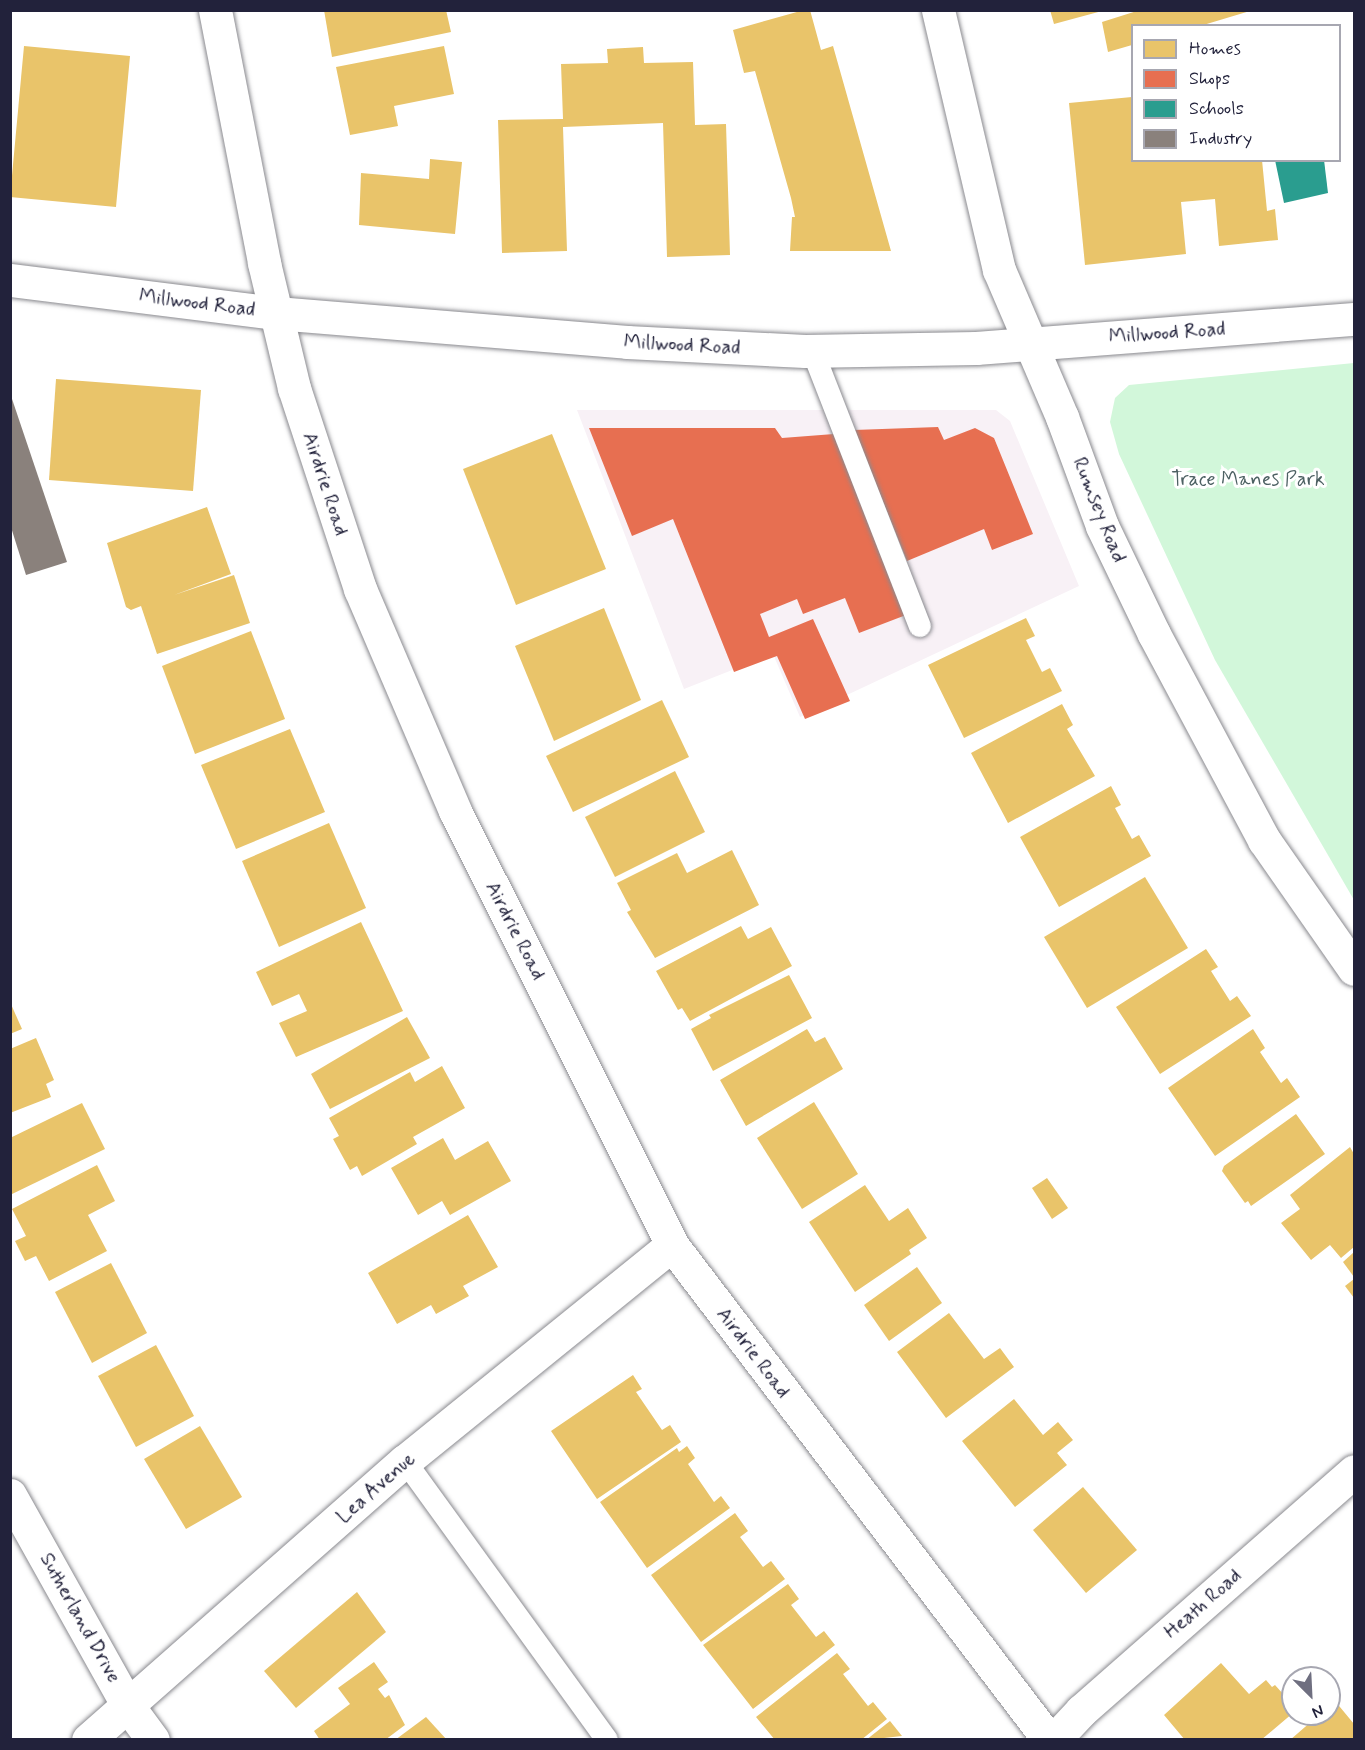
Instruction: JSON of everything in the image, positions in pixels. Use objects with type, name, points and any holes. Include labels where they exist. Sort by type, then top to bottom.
[{"type":"street","name":"Airdrie Road","points":[[215,10],[276,314],[294,388],[360,589],[455,811],[672,1245],[1049,1740]]},
{"type":"street","name":"Rumsey Road","points":[[938,10],[999,270],[1027,343],[1062,417],[1102,526],[1154,634],[1264,840],[1354,969]]},
{"type":"street","name":"Millwood Road","points":[[10,280],[276,314],[627,342],[813,351],[976,348],[1354,319]]},
{"type":"street","name":"Lea Avenue","points":[[88,1740],[405,1461],[672,1245]]},
{"type":"street","name":"Heath Road","points":[[1054,1740],[1081,1711],[1354,1471]]},
{"type":"street","name":"Sutherland Drive","points":[[10,1495],[129,1706],[153,1740]]},
{"type":"lane","points":[[813,351],[920,626]]},
{"type":"lane","points":[[405,1461],[607,1740]]},
{"type":"shaded area","points":[[577,410],[996,410],[1010,421],[1079,586],[800,717],[773,654],[684,689]]},
{"type":"green space","name":"Trace Manes Park","points":[[1354,363],[1354,900],[1215,660],[1119,454],[1110,422],[1115,398],[1129,385]]},
{"type":"building: Homes","points":[[324,10],[446,10],[451,32],[332,57]]},
{"type":"building: Homes","points":[[810,10],[821,50],[833,46],[891,251],[790,251],[792,217],[795,217],[791,198],[755,71],[744,73],[733,30]]},
{"type":"building: Homes","points":[[1050,10],[1102,10],[1102,11],[1054,24]]},
{"type":"building: Homes","points":[[1140,10],[1250,10],[1207,24],[1131,24],[1131,45],[1108,52],[1102,22]]},
{"type":"building: Homes","points":[[24,46],[130,56],[116,207],[10,197]]},
{"type":"building: Homes","points":[[444,46],[454,94],[394,106],[398,126],[350,135],[336,67]]},
{"type":"building: Homes","points":[[643,47],[644,63],[693,62],[695,125],[726,124],[730,255],[667,257],[663,123],[563,127],[567,251],[502,253],[498,120],[563,119],[561,64],[608,63],[607,49]]},
{"type":"building: Homes","points":[[1131,97],[1131,162],[1262,162],[1267,211],[1275,209],[1278,240],[1219,246],[1215,199],[1181,202],[1186,254],[1085,265],[1069,103]]},
{"type":"building: Homes","points":[[430,159],[462,162],[455,234],[359,225],[361,173],[429,179]]},
{"type":"building: Homes","points":[[56,379],[201,390],[193,491],[49,480]]},
{"type":"building: Homes","points":[[552,434],[606,569],[516,605],[463,469]]},
{"type":"building: Homes","points":[[207,507],[231,574],[174,595],[234,575],[250,623],[157,654],[141,606],[131,610],[126,607],[107,543]]},
{"type":"building: Homes","points":[[604,608],[641,700],[554,741],[515,646]]},
{"type":"building: Homes","points":[[1026,618],[1035,636],[1026,640],[1042,672],[1050,668],[1062,691],[964,738],[928,665]]},
{"type":"building: Homes","points":[[251,631],[285,719],[195,754],[162,666]]},
{"type":"building: Homes","points":[[662,700],[689,757],[573,812],[546,756]]},
{"type":"building: Homes","points":[[1062,704],[1073,725],[1067,729],[1095,776],[1008,823],[971,753]]},
{"type":"building: Homes","points":[[290,729],[325,812],[236,849],[201,765]]},
{"type":"building: Homes","points":[[675,771],[705,832],[615,877],[585,817]]},
{"type":"building: Homes","points":[[1111,786],[1121,805],[1115,808],[1132,839],[1139,835],[1151,856],[1059,907],[1020,837]]},
{"type":"building: Homes","points":[[329,823],[366,908],[279,947],[242,861]]},
{"type":"building: Homes","points":[[732,850],[759,905],[655,958],[627,912],[631,910],[617,883],[677,853],[687,873]]},
{"type":"building: Homes","points":[[1145,877],[1188,948],[1087,1008],[1044,937]]},
{"type":"building: Homes","points":[[361,922],[403,1011],[296,1057],[279,1023],[307,1011],[299,994],[272,1006],[256,972]]},
{"type":"building: Homes","points":[[741,926],[748,939],[771,927],[792,966],[690,1021],[682,1008],[678,1010],[656,971]]},
{"type":"building: Homes","points":[[1206,949],[1218,967],[1211,971],[1230,1001],[1237,996],[1251,1016],[1160,1074],[1116,1007]]},
{"type":"building: Homes","points":[[789,975],[812,1018],[713,1071],[691,1029],[711,1018],[709,1015]]},
{"type":"building: Homes","points":[[10,1002],[22,1029],[10,1034]]},
{"type":"building: Homes","points":[[407,1017],[430,1058],[330,1109],[311,1074]]},
{"type":"building: Homes","points":[[807,1029],[815,1042],[825,1037],[843,1069],[746,1126],[720,1080]]},
{"type":"building: Homes","points":[[1253,1029],[1265,1048],[1260,1052],[1281,1083],[1287,1078],[1300,1097],[1215,1156],[1168,1088]]},
{"type":"building: Homes","points":[[36,1038],[54,1080],[46,1084],[51,1097],[10,1113],[10,1049]]},
{"type":"building: Homes","points":[[442,1066],[465,1108],[413,1137],[417,1144],[362,1176],[357,1166],[350,1170],[333,1139],[339,1136],[329,1118],[410,1072],[415,1082]]},
{"type":"building: Homes","points":[[814,1102],[858,1174],[802,1209],[757,1138]]},
{"type":"building: Homes","points":[[82,1103],[105,1149],[10,1195],[10,1138]]},
{"type":"building: Homes","points":[[1296,1114],[1325,1154],[1251,1206],[1248,1201],[1245,1203],[1222,1171],[1224,1166]]},
{"type":"building: Homes","points":[[443,1138],[455,1160],[488,1141],[511,1181],[450,1215],[442,1201],[418,1215],[391,1168]]},
{"type":"building: Homes","points":[[1350,1147],[1354,1154],[1354,1247],[1341,1258],[1330,1245],[1311,1260],[1281,1223],[1300,1209],[1290,1195]]},
{"type":"building: Homes","points":[[97,1165],[115,1201],[88,1215],[107,1251],[49,1281],[36,1256],[25,1261],[15,1241],[26,1236],[12,1209]]},
{"type":"building: Homes","points":[[1047,1178],[1068,1208],[1052,1219],[1032,1188]]},
{"type":"building: Homes","points":[[865,1185],[889,1221],[908,1208],[927,1238],[909,1250],[911,1254],[855,1292],[809,1222]]},
{"type":"building: Homes","points":[[468,1215],[498,1267],[463,1286],[469,1296],[436,1314],[431,1305],[397,1324],[368,1273]]},
{"type":"building: Homes","points":[[1354,1252],[1354,1277],[1343,1262]]},
{"type":"building: Homes","points":[[111,1263],[147,1333],[92,1363],[55,1292]]},
{"type":"building: Homes","points":[[917,1267],[942,1303],[889,1341],[864,1305]]},
{"type":"building: Homes","points":[[1354,1279],[1354,1298],[1345,1286]]},
{"type":"building: Homes","points":[[949,1313],[984,1359],[1000,1348],[1014,1367],[946,1418],[897,1352]]},
{"type":"building: Homes","points":[[156,1345],[194,1416],[136,1447],[98,1376]]},
{"type":"building: Homes","points":[[633,1375],[642,1389],[636,1392],[662,1430],[670,1425],[681,1442],[597,1499],[551,1431]]},
{"type":"building: Homes","points":[[1014,1399],[1043,1435],[1058,1422],[1073,1440],[1057,1453],[1067,1465],[1015,1507],[962,1441]]},
{"type":"building: Homes","points":[[200,1426],[242,1497],[186,1529],[144,1459]]},
{"type":"building: Homes","points":[[687,1446],[695,1458],[688,1464],[714,1502],[721,1496],[730,1508],[647,1568],[600,1502],[677,1448],[679,1452]]},
{"type":"building: Homes","points":[[1083,1487],[1137,1550],[1086,1593],[1033,1530]]},
{"type":"building: Homes","points":[[735,1513],[748,1531],[740,1537],[763,1567],[771,1561],[785,1579],[701,1642],[651,1575]]},
{"type":"building: Homes","points":[[788,1584],[799,1599],[791,1605],[816,1637],[824,1631],[835,1645],[753,1709],[703,1645]]},
{"type":"building: Homes","points":[[357,1592],[386,1632],[296,1708],[264,1671]]},
{"type":"building: Homes","points":[[837,1653],[850,1669],[843,1674],[868,1706],[873,1702],[887,1719],[861,1740],[775,1740],[756,1717]]},
{"type":"building: Homes","points":[[374,1662],[388,1682],[378,1689],[385,1698],[389,1695],[405,1725],[385,1740],[320,1740],[314,1731],[350,1704],[338,1688]]},
{"type":"building: Homes","points":[[1221,1663],[1249,1694],[1266,1680],[1272,1687],[1275,1685],[1281,1692],[1281,1723],[1261,1740],[1185,1740],[1164,1715]]},
{"type":"building: Homes","points":[[1341,1708],[1354,1724],[1354,1740],[1290,1740],[1306,1726],[1341,1726]]},
{"type":"building: Homes","points":[[426,1717],[447,1740],[395,1740]]},
{"type":"building: Homes","points":[[890,1721],[902,1736],[866,1740]]},
{"type":"building: Shops","points":[[938,427],[944,440],[975,428],[994,438],[1033,534],[992,550],[984,529],[907,561],[854,430]]},
{"type":"building: Shops","points":[[589,428],[775,428],[782,438],[834,434],[906,615],[859,633],[845,598],[803,614],[797,599],[760,614],[769,637],[813,619],[850,701],[805,719],[777,656],[734,672],[673,519],[632,536]]},
{"type":"building: Schools","points":[[1275,162],[1324,162],[1328,193],[1284,203]]},
{"type":"building: Industry","points":[[10,393],[67,562],[26,575],[10,524]]}]
